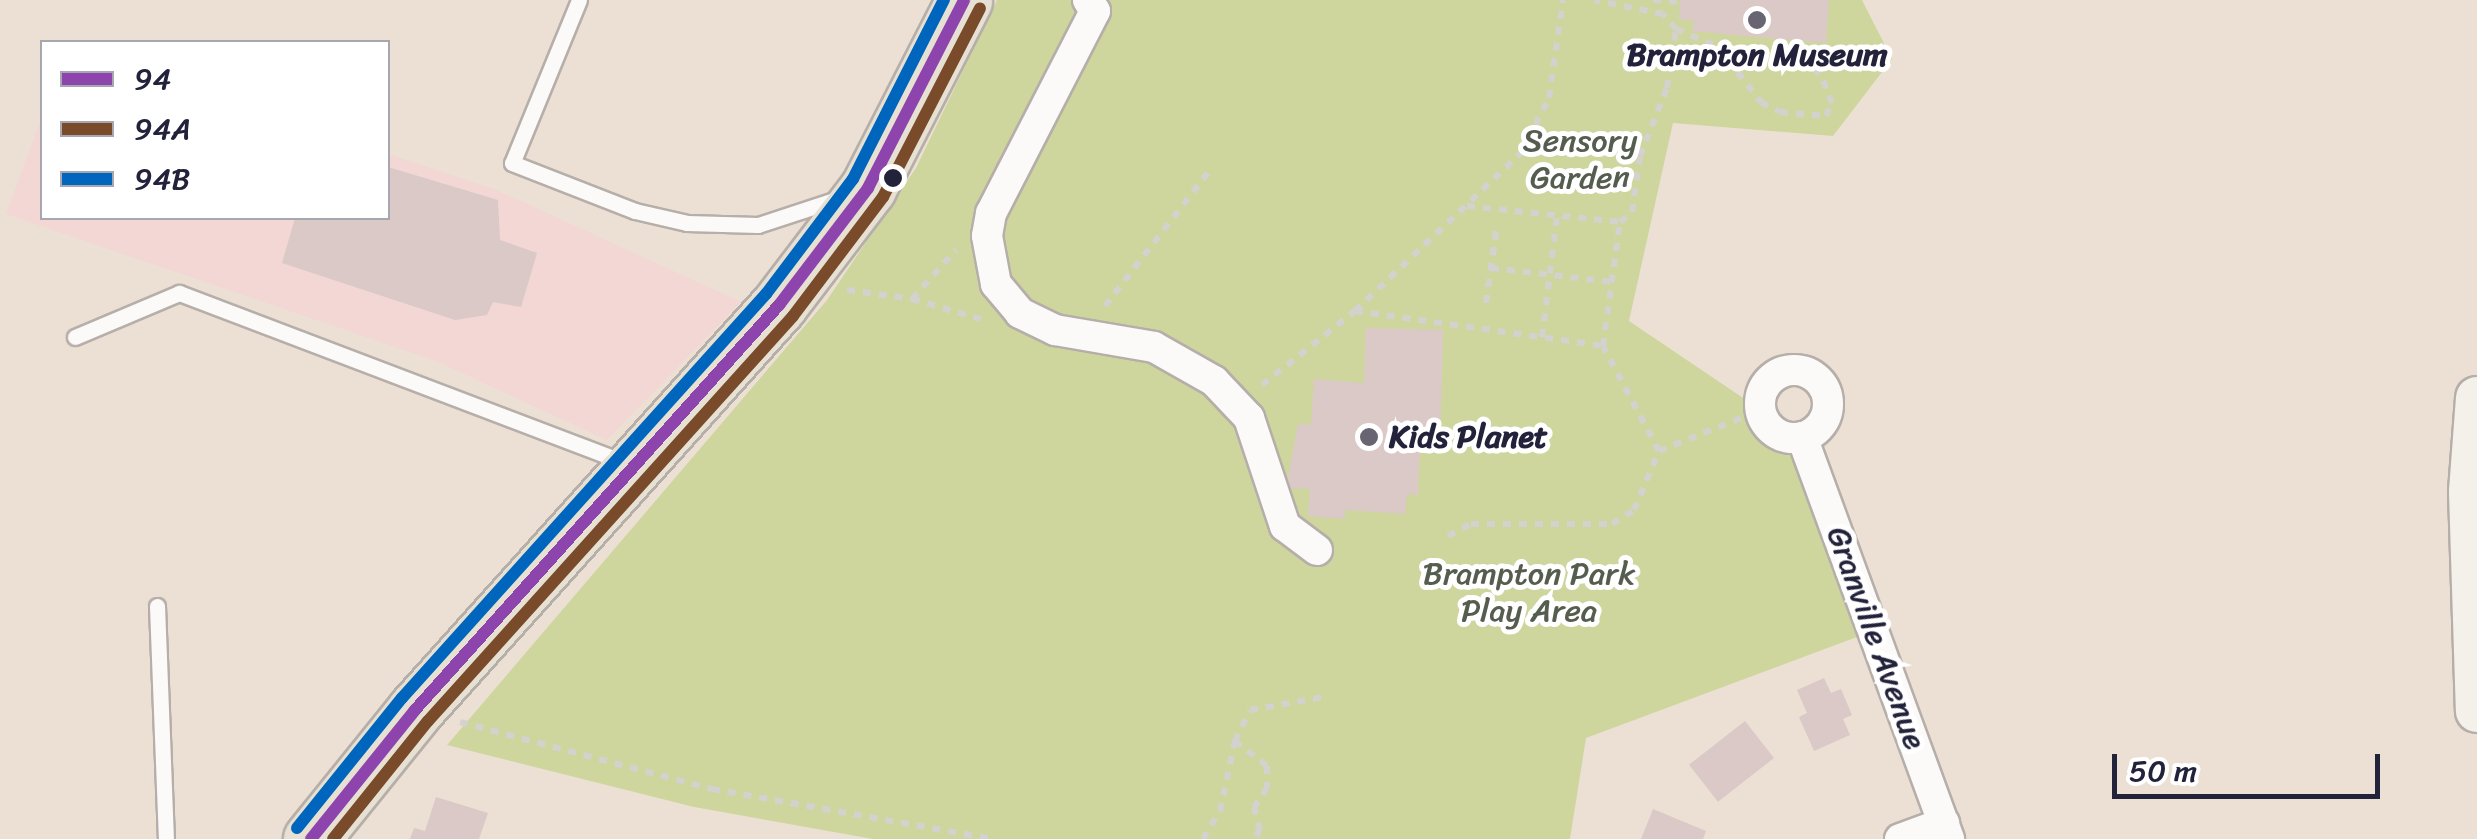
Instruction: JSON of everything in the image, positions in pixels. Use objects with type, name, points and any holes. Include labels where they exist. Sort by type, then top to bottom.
[{"type":"highway","points":[[310,839],[415,710],[778,305],[868,188],[964,0]]},
{"type":"street","points":[[1088,0],[1095,11],[991,213],[990,261],[996,284],[1020,313],[1087,338],[1128,340],[1180,357],[1238,404],[1260,442],[1276,510],[1285,526],[1316,550]]},
{"type":"street","points":[[1809,373],[1824,388],[1827,410],[1823,423],[1802,437],[1772,428],[1761,410],[1763,390],[1776,374],[1809,373]]},
{"type":"street","points":[[2477,398],[2470,492],[2477,711]]},
{"type":"street","name":"Granville Avenue","points":[[1802,437],[1947,831]]},
{"type":"street","points":[[1900,839],[1947,831]]},
{"type":"lane","points":[[579,0],[512,163],[635,212],[687,223],[758,225],[868,188]]},
{"type":"lane","points":[[75,338],[178,294],[634,466]]},
{"type":"lane","points":[[158,606],[166,839]]},
{"type":"path","points":[[1238,404],[1354,311],[1521,153],[1549,98],[1563,0]]},
{"type":"path","points":[[1594,0],[1625,2],[1668,16],[1676,28],[1718,47],[1800,55],[1820,74],[1832,104],[1826,116],[1780,112],[1762,102],[1718,47]]},
{"type":"path","points":[[1625,2],[1634,0]]},
{"type":"path","points":[[1653,0],[1680,2]]},
{"type":"path","points":[[1659,451],[1603,346],[1620,222],[1632,212],[1640,156],[1667,88],[1676,28]]},
{"type":"path","points":[[1087,338],[1120,280],[1210,170]]},
{"type":"path","points":[[1467,206],[1620,222]]},
{"type":"path","points":[[912,299],[991,213]]},
{"type":"path","points":[[1542,337],[1556,216]]},
{"type":"path","points":[[1486,303],[1496,231],[1491,268],[1612,282]]},
{"type":"path","points":[[836,288],[912,299],[992,322],[1020,313]]},
{"type":"path","points":[[1354,311],[1603,346]]},
{"type":"path","points":[[1448,536],[1471,524],[1612,524],[1634,510],[1659,451],[1761,410]]},
{"type":"path","points":[[1203,839],[1220,811],[1235,741],[1250,710],[1329,696]]},
{"type":"path","points":[[415,710],[712,790],[993,839]]},
{"type":"path","points":[[1235,741],[1267,766],[1267,788],[1254,807],[1260,828],[1254,839]]},
{"type":"shaded area","points":[[40,121],[40,220],[390,220],[390,155],[497,190],[741,302],[607,440],[436,361],[6,214]]},
{"type":"green space","points":[[997,0],[1862,0],[1892,59],[1833,136],[1673,123],[1629,321],[1761,410],[1772,428],[1797,437],[1873,631],[1586,738],[1570,839],[873,839],[694,807],[447,745],[827,300],[916,168]]},
{"type":"building","name":"Brampton Museum","points":[[1680,0],[1829,0],[1826,43],[1692,31],[1694,21],[1679,19]]},
{"type":"building","points":[[390,168],[498,200],[500,240],[537,253],[521,307],[493,302],[487,315],[455,320],[282,263],[294,220],[390,220]]},
{"type":"building","name":"Kids Planet","points":[[1366,328],[1443,330],[1440,450],[1420,450],[1418,495],[1407,494],[1405,514],[1345,510],[1345,519],[1308,516],[1310,489],[1286,488],[1298,424],[1311,425],[1314,379],[1364,383]]},
{"type":"building","points":[[1824,678],[1831,693],[1841,689],[1852,715],[1843,719],[1850,735],[1814,751],[1799,717],[1807,713],[1797,690]]},
{"type":"building","points":[[1745,721],[1774,758],[1718,802],[1689,765]]},
{"type":"building","points":[[436,797],[488,813],[479,839],[410,839],[414,828],[425,831]]},
{"type":"building","points":[[1653,809],[1706,831],[1703,839],[1641,839]]},
{"type":"transit line","name":"94B","points":[[297,828],[402,698],[766,294],[853,179],[944,0]]},
{"type":"transit line","name":"94","points":[[311,839],[415,710],[779,305],[868,188],[964,0]]},
{"type":"transit line","name":"94A","points":[[333,839],[428,721],[793,316],[883,197],[980,8]]},
{"type":"place","name":"Brampton Museum","points":[[1757,20]]},
{"type":"place","name":"Kids Planet","points":[[1369,437]]},
{"type":"park label","name":"Sensory Garden","points":[[1580,160]]},
{"type":"park label","name":"Brampton Park Play Area","points":[[1529,594]]}]
